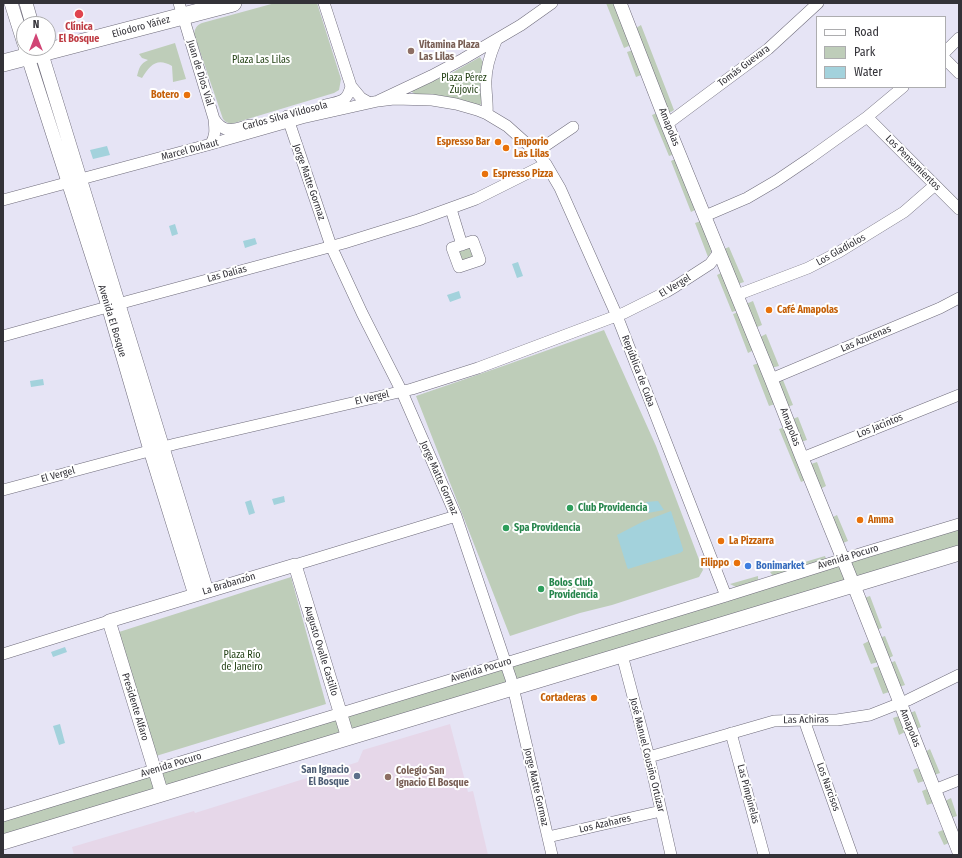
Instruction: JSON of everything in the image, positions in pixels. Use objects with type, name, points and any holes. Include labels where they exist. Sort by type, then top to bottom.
[{"type":"main road","name":"Eliodoro Yáñez","points":[[56,44],[181,10],[233,3]]},
{"type":"main road","name":"Eliodoro Yáñez","points":[[3,63],[19,56]]},
{"type":"main road","points":[[3,842],[854,586],[959,553]]},
{"type":"street","name":"Avenida El Bosque","points":[[11,3],[17,16]]},
{"type":"street","points":[[26,3],[30,16]]},
{"type":"street","points":[[324,3],[351,86],[361,98],[373,102]]},
{"type":"street","name":"Marcel Duhaut","points":[[373,102],[444,70],[496,41],[552,3]]},
{"type":"street","name":"Amapolas","points":[[620,3],[667,124],[771,379],[959,852]]},
{"type":"street","name":"Tomás Guevara","points":[[667,124],[768,48],[818,3]]},
{"type":"street","name":"Juan de Dios Vial","points":[[181,10],[214,119],[216,131],[212,144]]},
{"type":"street","points":[[946,51],[959,38]]},
{"type":"street","points":[[487,114],[488,106],[486,80],[489,62],[496,41]]},
{"type":"street","name":"Avenida El Bosque","points":[[34,56],[113,305],[201,593]]},
{"type":"street","points":[[946,60],[959,73]]},
{"type":"street","name":"Carlos Silva Vildosola","points":[[214,119],[220,126],[229,130],[234,130],[288,119],[345,100],[351,86]]},
{"type":"street","points":[[705,216],[747,198],[776,181],[867,117],[902,88]]},
{"type":"street","name":"Marcel Duhaut","points":[[3,200],[212,144],[288,119],[373,102],[394,99],[442,101],[469,107],[487,114]]},
{"type":"street","name":"República de Cuba","points":[[487,114],[507,126],[536,152],[546,164],[560,188],[617,316],[726,596]]},
{"type":"street","name":"Los Pensamientos","points":[[867,117],[959,209]]},
{"type":"street","name":"Jorge Matte Gormaz","points":[[288,119],[331,246],[362,313],[402,392],[456,516],[506,663],[552,855]]},
{"type":"street","points":[[536,152],[573,127]]},
{"type":"street","name":"Las Dalias","points":[[3,336],[400,226],[451,209],[546,164]]},
{"type":"street","name":"Los Gladiolos","points":[[737,295],[808,268],[839,252],[904,212],[935,185]]},
{"type":"street","points":[[451,209],[462,245]]},
{"type":"street","name":"El Vergel","points":[[3,490],[156,449],[402,392],[478,368],[617,316],[659,296],[710,264],[719,251]]},
{"type":"street","name":"Las Azucenas","points":[[771,379],[940,308],[959,298]]},
{"type":"street","name":"Los Jacintos","points":[[802,458],[959,395]]},
{"type":"street","name":"La Brabanzón","points":[[3,654],[456,516]]},
{"type":"street","name":"Avenida Pocuro","points":[[3,816],[959,524]]},
{"type":"street","name":"Augusto Ovalle Castillo","points":[[295,565],[348,738]]},
{"type":"street","name":"Presidente Alfaro","points":[[109,621],[162,794]]},
{"type":"street","name":"José Manuel Cousiño Ortúzar","points":[[622,656],[649,757],[671,855]]},
{"type":"street","name":"Las Achiras","points":[[649,757],[774,721],[837,720],[870,714],[900,703],[959,675]]},
{"type":"street","name":"Los Narcisos","points":[[804,720],[852,855]]},
{"type":"street","name":"Las Pimpinelas","points":[[731,733],[764,855]]},
{"type":"street","points":[[934,790],[959,780]]},
{"type":"street","name":"Los Azahares","points":[[548,837],[661,811]]},
{"type":"shaded area","name":"Colegio San Ignacio El Bosque","points":[[450,724],[468,792],[473,791],[488,855],[74,855],[72,847],[194,811],[195,813],[358,762],[363,750]]},
{"type":"green space","name":"Plaza Las Lilas","points":[[275,3],[317,3],[341,79],[339,90],[334,93],[231,124],[223,119],[194,34],[195,30],[202,23]]},
{"type":"green space","points":[[606,3],[615,3],[631,45],[624,48]]},
{"type":"green space","points":[[641,25],[674,110],[671,112],[668,111],[636,28]]},
{"type":"green space","points":[[175,43],[186,79],[173,82],[172,66],[162,62],[158,62],[151,66],[142,78],[137,76],[140,66],[148,60],[142,58],[139,54]]},
{"type":"green space","points":[[633,50],[641,75],[636,77],[627,52]]},
{"type":"green space","name":"Plaza Pérez Zujovic","points":[[480,57],[483,62],[481,73],[482,103],[479,106],[455,99],[415,94],[412,92],[413,89],[448,75]]},
{"type":"green space","points":[[657,113],[675,154],[669,156],[652,115]]},
{"type":"green space","points":[[677,158],[697,209],[691,212],[671,161]]},
{"type":"green space","points":[[701,221],[712,248],[708,257],[695,223]]},
{"type":"green space","points":[[471,245],[475,257],[460,262],[456,250]]},
{"type":"green space","points":[[729,247],[744,282],[738,284],[724,249]]},
{"type":"green space","points":[[723,272],[738,310],[732,312],[717,275]]},
{"type":"green space","points":[[753,301],[762,325],[755,328],[746,304]]},
{"type":"green space","points":[[739,312],[754,350],[748,353],[733,314]]},
{"type":"green space","name":"Club Providencia","points":[[604,330],[656,446],[703,570],[699,577],[510,636],[416,396]]},
{"type":"green space","points":[[766,334],[779,366],[773,367],[760,337]]},
{"type":"green space","points":[[759,363],[775,404],[769,406],[753,365]]},
{"type":"green space","points":[[783,380],[793,405],[787,407],[778,384],[779,381]]},
{"type":"green space","points":[[798,417],[807,440],[801,442],[792,419]]},
{"type":"green space","points":[[785,427],[806,480],[801,482],[779,429]]},
{"type":"green space","points":[[817,462],[826,486],[820,489],[811,464]]},
{"type":"green space","points":[[837,515],[848,541],[843,543],[831,518]]},
{"type":"green space","points":[[959,529],[959,546],[3,840],[3,818]]},
{"type":"green space","points":[[825,556],[826,559],[800,567],[798,564]]},
{"type":"green space","points":[[787,567],[788,572],[773,576],[770,572]]},
{"type":"green space","points":[[758,576],[758,580],[736,587],[730,584]]},
{"type":"green space","name":"Plaza Río de Janeiro","points":[[291,577],[326,704],[156,756],[119,632]]},
{"type":"green space","points":[[870,596],[882,628],[876,630],[864,598]]},
{"type":"green space","points":[[885,636],[893,656],[887,659],[879,638]]},
{"type":"green space","points":[[869,641],[878,662],[871,664],[863,644]]},
{"type":"green space","points":[[895,661],[905,685],[899,687],[890,663]]},
{"type":"green space","points":[[879,666],[889,692],[883,694],[873,668]]},
{"type":"green space","points":[[915,711],[921,727],[916,729],[910,713]]},
{"type":"green space","points":[[899,716],[905,732],[899,735],[893,718]]},
{"type":"green space","points":[[930,749],[940,773],[934,775],[925,752]]},
{"type":"green space","points":[[917,768],[920,770],[924,781],[918,783],[913,770]]},
{"type":"green space","points":[[927,789],[933,803],[927,805],[922,791]]},
{"type":"green space","points":[[951,798],[957,816],[951,818],[945,801]]},
{"type":"green space","points":[[943,830],[949,843],[944,845],[938,832]]},
{"type":"water","points":[[107,146],[110,155],[93,159],[90,150]]},
{"type":"water","points":[[175,224],[178,234],[172,236],[169,226]]},
{"type":"water","points":[[255,238],[257,244],[245,248],[243,241]]},
{"type":"water","points":[[518,262],[523,276],[517,278],[512,264]]},
{"type":"water","points":[[459,291],[461,298],[450,302],[447,295]]},
{"type":"water","points":[[43,379],[44,385],[31,387],[30,381]]},
{"type":"water","points":[[284,496],[285,502],[274,505],[272,499]]},
{"type":"water","points":[[251,500],[255,513],[249,515],[245,502]]},
{"type":"water","name":"Club Providencia","points":[[658,501],[664,510],[648,513],[646,502]]},
{"type":"water","name":"Club Providencia","points":[[671,511],[683,551],[628,569],[617,535],[642,522]]},
{"type":"water","points":[[65,647],[67,652],[53,657],[51,652]]},
{"type":"water","points":[[60,724],[65,743],[59,745],[53,726]]},
{"type":"place","name":"Clínica El Bosque","points":[[79,14]]},
{"type":"place","name":"Vitamina Plaza Las Lilas","points":[[411,51]]},
{"type":"place","name":"Botero","points":[[187,95]]},
{"type":"place","name":"Espresso Bar","points":[[498,142]]},
{"type":"place","name":"Emporio Las Lilas","points":[[506,148]]},
{"type":"place","name":"Espresso Pizza","points":[[485,174]]},
{"type":"place","name":"Café Amapolas","points":[[769,310]]},
{"type":"place","name":"Club Providencia","points":[[570,508]]},
{"type":"place","name":"Amma","points":[[860,520]]},
{"type":"place","name":"Spa Providencia","points":[[506,528]]},
{"type":"place","name":"La Pizzarra","points":[[721,541]]},
{"type":"place","name":"Filippo","points":[[737,563]]},
{"type":"place","name":"Bonimarket","points":[[748,566]]},
{"type":"place","name":"Bolos Club Providencia","points":[[541,589]]},
{"type":"place","name":"Cortaderas","points":[[594,698]]},
{"type":"place","name":"San Ignacio El Bosque","points":[[357,776]]},
{"type":"place","name":"Colegio San Ignacio El Bosque","points":[[388,777]]}]
